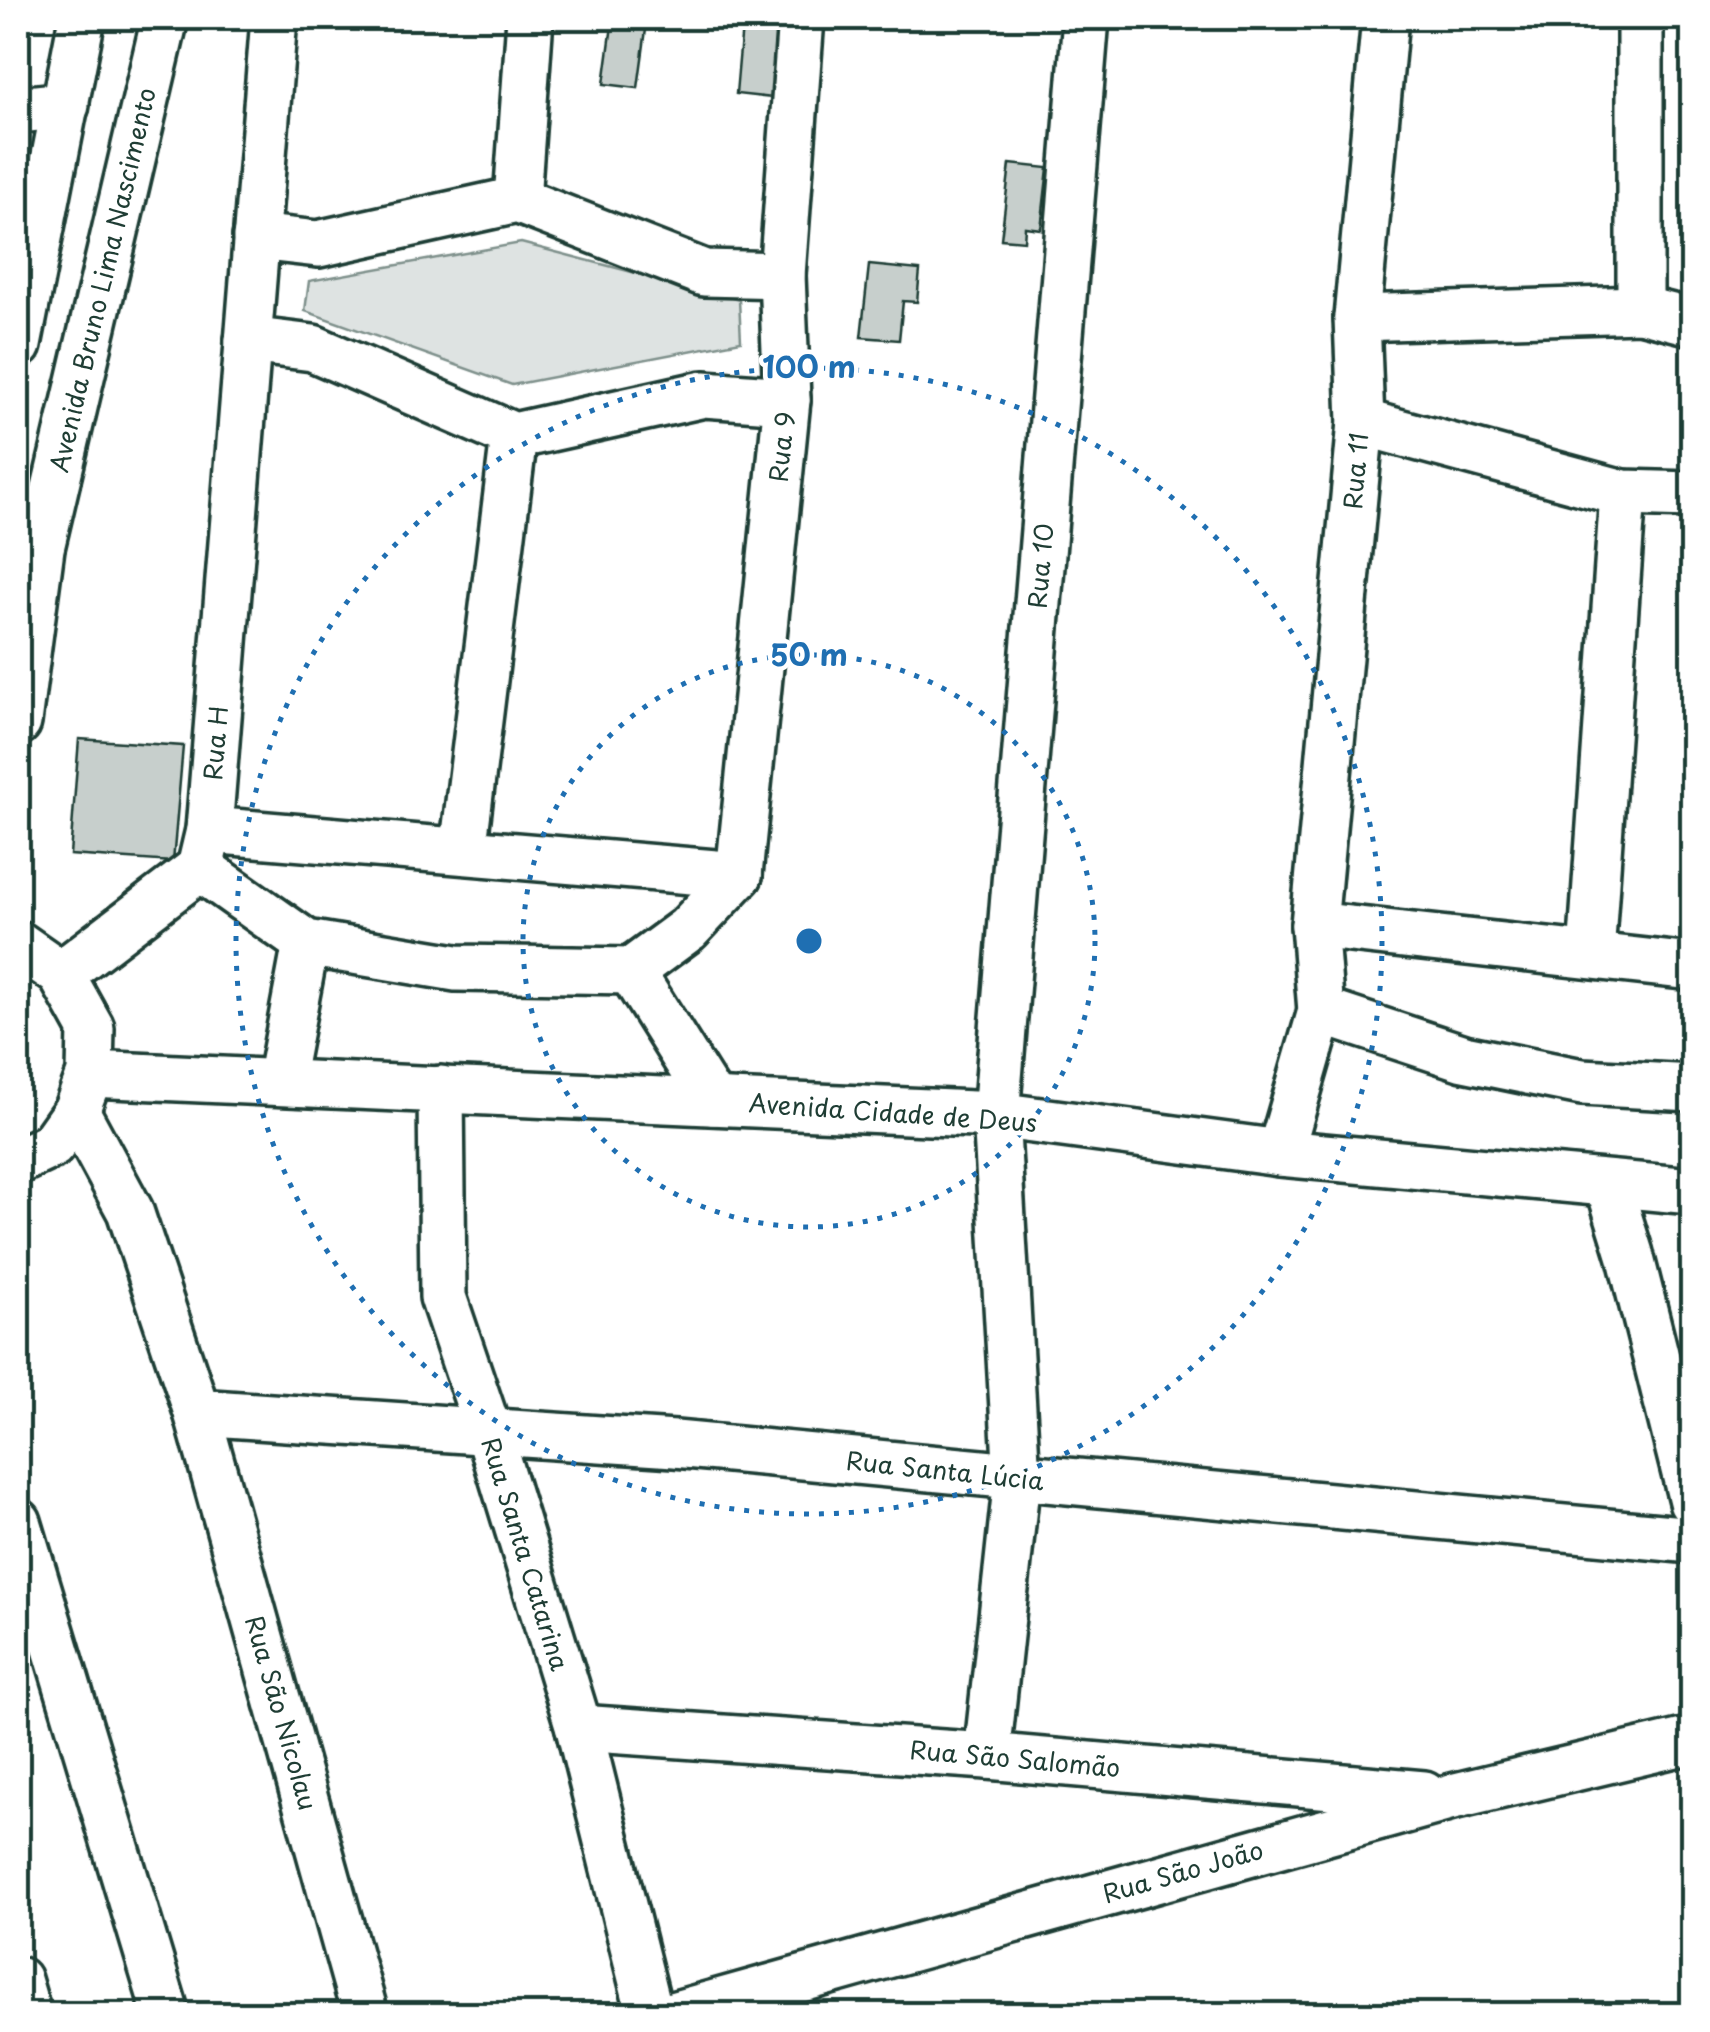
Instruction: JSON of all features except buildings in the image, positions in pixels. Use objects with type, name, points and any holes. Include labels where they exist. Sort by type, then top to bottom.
[{"type":"street","points":[[18,345],[82,18]]},
{"type":"street","name":"Avenida Bruno Lima Nascimento","points":[[18,722],[29,550],[165,18]]},
{"type":"street","name":"Rua H","points":[[205,849],[274,18]]},
{"type":"street","points":[[517,200],[530,18]]},
{"type":"street","name":"Rua 9","points":[[739,875],[786,400],[782,275],[801,18]]},
{"type":"street","name":"Rua 10","points":[[987,1756],[1017,1478],[996,1115],[1086,18]]},
{"type":"street","name":"Rua 11","points":[[1322,1011],[1314,925],[1361,422],[1357,318],[1384,18]]},
{"type":"street","points":[[1640,18],[1640,310]]},
{"type":"street","points":[[18,110],[66,104]]},
{"type":"street","points":[[256,238],[318,244],[517,200],[704,273],[782,275]]},
{"type":"street","points":[[1357,318],[1640,310],[1692,322]]},
{"type":"street","points":[[248,340],[313,348],[514,436],[704,394],[786,400]]},
{"type":"street","points":[[1361,422],[1623,493],[1692,495]]},
{"type":"street","points":[[463,851],[514,436]]},
{"type":"street","points":[[1591,955],[1623,493]]},
{"type":"street","points":[[205,849],[306,943],[456,968],[631,971],[688,929],[739,875]]},
{"type":"street","points":[[62,974],[205,849],[463,851],[739,875]]},
{"type":"street","points":[[1314,925],[1692,967]]},
{"type":"street","points":[[280,1082],[306,943]]},
{"type":"street","points":[[18,944],[62,974],[91,1028],[83,1093],[52,1145],[18,1161]]},
{"type":"street","points":[[631,971],[713,1102]]},
{"type":"street","points":[[1280,1153],[1322,1011],[1464,1058],[1582,1082],[1692,1088]]},
{"type":"street","name":"Avenida Cidade de Deus","points":[[83,1093],[280,1082],[996,1115],[1280,1153],[1692,1192]]},
{"type":"street","name":"Rua Santa Catarina","points":[[441,1089],[443,1297],[488,1430],[578,1728],[650,2014]]},
{"type":"street","name":"Rua São Nicolau","points":[[83,1093],[130,1211],[197,1412],[366,2014]]},
{"type":"street","points":[[1609,1186],[1692,1501]]},
{"type":"street","name":"Rua Santa Lúcia","points":[[197,1412],[675,1444],[1692,1540]]},
{"type":"street","points":[[18,1522],[166,2014]]},
{"type":"street","name":"Rua São Salomão","points":[[578,1728],[987,1756],[1452,1797]]},
{"type":"street","name":"Rua São João","points":[[676,2014],[1452,1797],[1692,1740]]},
{"type":"street","points":[[18,1980],[28,2014]]},
{"type":"shaded area","points":[[521,243],[739,300],[741,341],[512,385],[305,311],[309,281]]}]
